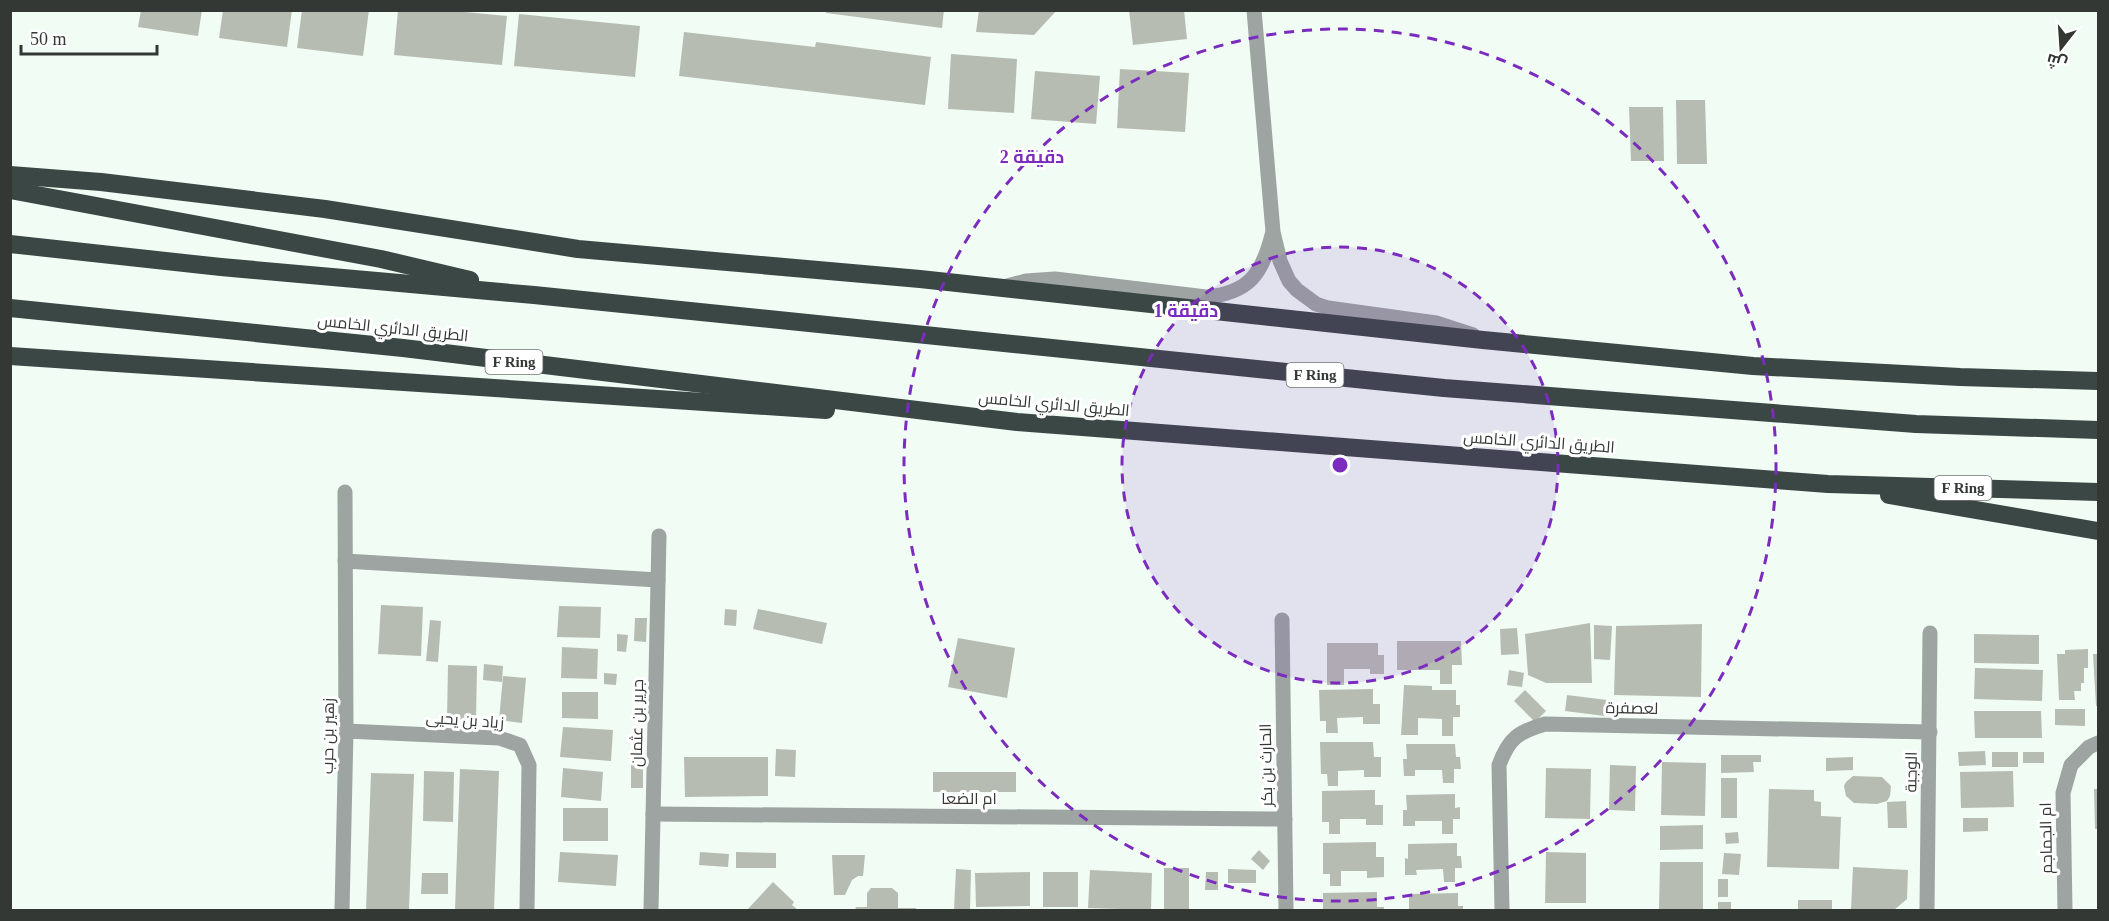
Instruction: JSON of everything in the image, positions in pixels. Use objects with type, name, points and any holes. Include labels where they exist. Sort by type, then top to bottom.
[{"type":"highway","points":[[10,175],[100,182],[325,209],[578,249],[920,279],[1483,340],[1753,366],[1960,377],[2098,381]]},
{"type":"highway","points":[[10,190],[381,259],[534,295]]},
{"type":"highway","name":"F Ring","points":[[10,244],[221,267],[534,295],[1444,388],[1916,424],[2098,430]]},
{"type":"highway","name":"الطريق الدائري الخامس","points":[[10,308],[403,348],[1017,422],[1828,484],[2098,492]]},
{"type":"highway","points":[[10,356],[1017,422]]},
{"type":"highway","points":[[1828,484],[2098,531]]},
{"type":"street","points":[[1254,10],[1273,232],[1280,261],[1289,281],[1301,294],[1316,304],[1328,308],[1436,323],[1483,340]]},
{"type":"street","points":[[998,289],[1026,281],[1055,279],[1206,297],[1219,296],[1243,286],[1259,272],[1267,257],[1273,232]]},
{"type":"street","name":"زهير بن حرب","points":[[342,910],[346,731],[345,492]]},
{"type":"street","name":"جرير بن عثمان","points":[[651,910],[659,536]]},
{"type":"street","points":[[345,561],[658,580]]},
{"type":"street","name":"الحارث بن بكر","points":[[1282,620],[1286,910]]},
{"type":"street","name":"الوجبة","points":[[1928,910],[1930,633]]},
{"type":"street","name":"لعصفرة","points":[[1502,910],[1500,765],[1506,748],[1514,738],[1526,730],[1545,724],[1930,732]]},
{"type":"street","name":"زياد بن يحيى","points":[[346,731],[499,738],[520,745],[529,765],[527,910]]},
{"type":"street","name":"ام الجماجم","points":[[2065,910],[2063,793],[2071,765],[2089,747],[2098,743]]},
{"type":"street","name":"ام الضعا","points":[[653,814],[1285,819]]},
{"type":"building","points":[[141,10],[202,10],[198,36],[138,27]]},
{"type":"building","points":[[223,10],[292,10],[287,47],[219,38]]},
{"type":"building","points":[[302,10],[369,10],[363,56],[297,48]]},
{"type":"building","points":[[398,10],[444,10],[507,16],[502,65],[394,55]]},
{"type":"building","points":[[826,10],[944,10],[942,28],[826,13]]},
{"type":"building","points":[[979,10],[1057,10],[1034,35],[976,32]]},
{"type":"building","points":[[1129,10],[1184,10],[1187,39],[1133,45]]},
{"type":"building","points":[[519,14],[640,26],[635,77],[514,66]]},
{"type":"building","points":[[684,32],[815,47],[816,42],[931,57],[925,105],[679,76]]},
{"type":"building","points":[[951,54],[1017,59],[1014,113],[948,109]]},
{"type":"building","points":[[1120,69],[1189,73],[1185,132],[1117,128]]},
{"type":"building","points":[[1035,71],[1100,76],[1096,124],[1031,119]]},
{"type":"building","points":[[1676,100],[1705,100],[1707,164],[1677,164]]},
{"type":"building","points":[[1629,107],[1663,107],[1664,161],[1631,161]]},
{"type":"building","points":[[381,605],[423,607],[421,656],[378,654]]},
{"type":"building","points":[[559,606],[601,607],[600,638],[557,637]]},
{"type":"building","points":[[725,609],[737,610],[736,626],[724,625]]},
{"type":"building","points":[[758,609],[827,623],[822,644],[753,629]]},
{"type":"building","points":[[635,618],[647,618],[646,642],[634,641]]},
{"type":"building","points":[[430,620],[441,621],[438,662],[426,661]]},
{"type":"building","points":[[1590,623],[1592,683],[1546,683],[1528,675],[1525,634]]},
{"type":"building","points":[[1702,624],[1701,697],[1614,695],[1616,626]]},
{"type":"building","points":[[1594,625],[1612,626],[1610,660],[1594,659]]},
{"type":"building","points":[[1517,628],[1519,654],[1501,655],[1500,629]]},
{"type":"building","points":[[617,634],[628,635],[626,652],[617,651]]},
{"type":"building","points":[[1974,634],[2039,635],[2039,664],[1974,663]]},
{"type":"building","points":[[958,638],[1015,648],[1007,698],[948,687]]},
{"type":"building","points":[[1397,641],[1461,641],[1462,665],[1452,665],[1452,684],[1440,684],[1440,670],[1397,670]]},
{"type":"building","points":[[1327,643],[1378,643],[1378,655],[1384,655],[1384,674],[1370,674],[1370,669],[1344,669],[1344,685],[1327,685]]},
{"type":"building","points":[[562,647],[598,649],[597,679],[561,678]]},
{"type":"building","points":[[2088,649],[2088,668],[2084,668],[2084,683],[2081,683],[2081,691],[2074,691],[2075,700],[2059,700],[2057,654],[2065,654],[2065,650]]},
{"type":"building","points":[[2093,654],[2098,654],[2098,706],[2096,706]]},
{"type":"building","points":[[484,664],[503,666],[502,682],[483,680]]},
{"type":"building","points":[[448,665],[477,666],[476,720],[447,719]]},
{"type":"building","points":[[1975,668],[2043,670],[2042,701],[1974,699]]},
{"type":"building","points":[[1509,670],[1524,673],[1522,687],[1507,685]]},
{"type":"building","points":[[604,673],[617,674],[616,685],[604,684]]},
{"type":"building","points":[[503,676],[526,678],[522,723],[499,720]]},
{"type":"building","points":[[1404,685],[1432,686],[1432,690],[1456,690],[1456,705],[1460,705],[1460,717],[1453,717],[1453,736],[1442,736],[1442,719],[1418,718],[1418,735],[1401,735]]},
{"type":"building","points":[[1373,689],[1373,704],[1380,704],[1380,724],[1363,724],[1363,717],[1337,718],[1338,733],[1326,733],[1326,721],[1320,721],[1319,690]]},
{"type":"building","points":[[1525,690],[1546,711],[1535,722],[1514,701]]},
{"type":"building","points":[[562,692],[598,692],[598,719],[562,718]]},
{"type":"building","points":[[1567,695],[1607,700],[1605,716],[1565,711]]},
{"type":"building","points":[[2055,709],[2085,709],[2085,726],[2055,725]]},
{"type":"building","points":[[1974,711],[2041,711],[2042,738],[1975,738]]},
{"type":"building","points":[[563,727],[613,730],[611,761],[560,757]]},
{"type":"building","points":[[1320,742],[1373,742],[1374,757],[1381,757],[1381,777],[1364,777],[1364,770],[1338,771],[1338,786],[1328,786],[1327,774],[1321,774]]},
{"type":"building","points":[[1406,744],[1455,744],[1456,757],[1460,757],[1461,769],[1454,769],[1454,783],[1443,783],[1442,770],[1415,770],[1415,776],[1404,776],[1403,759],[1407,759]]},
{"type":"building","points":[[776,749],[796,750],[795,777],[775,776]]},
{"type":"building","points":[[1985,751],[1986,765],[1959,766],[1958,752]]},
{"type":"building","points":[[1992,752],[2018,752],[2018,767],[1992,767]]},
{"type":"building","points":[[2023,752],[2044,752],[2044,763],[2023,763]]},
{"type":"building","points":[[631,754],[643,754],[643,788],[631,788]]},
{"type":"building","points":[[1721,755],[1761,755],[1761,762],[1753,762],[1754,772],[1721,773]]},
{"type":"building","points":[[684,757],[768,757],[768,796],[685,797]]},
{"type":"building","points":[[1853,757],[1853,770],[1826,771],[1826,758]]},
{"type":"building","points":[[1662,762],[1706,763],[1705,816],[1661,815]]},
{"type":"building","points":[[1610,765],[1636,766],[1635,811],[1609,810]]},
{"type":"building","points":[[563,768],[603,772],[601,801],[561,797]]},
{"type":"building","points":[[1546,768],[1591,769],[1590,819],[1545,818]]},
{"type":"building","points":[[460,769],[499,771],[494,910],[455,910]]},
{"type":"building","points":[[424,771],[454,772],[453,822],[423,821]]},
{"type":"building","points":[[2013,771],[2014,807],[1961,808],[1960,772]]},
{"type":"building","points":[[933,772],[1016,772],[1016,792],[933,792]]},
{"type":"building","points":[[371,773],[414,774],[409,910],[366,910]]},
{"type":"building","points":[[1853,776],[1882,777],[1891,786],[1887,801],[1877,804],[1854,803],[1846,796],[1844,786]]},
{"type":"building","points":[[1721,778],[1737,778],[1737,818],[1721,818]]},
{"type":"building","points":[[1769,789],[1814,790],[1814,801],[1821,802],[1821,816],[1841,817],[1839,869],[1767,867]]},
{"type":"building","points":[[2094,789],[2098,789],[2098,829],[2095,829]]},
{"type":"building","points":[[1375,790],[1375,805],[1383,805],[1383,825],[1366,825],[1366,819],[1340,819],[1340,834],[1329,834],[1329,822],[1322,822],[1322,791]]},
{"type":"building","points":[[1455,794],[1455,808],[1460,807],[1460,819],[1453,819],[1453,834],[1442,834],[1442,821],[1415,821],[1415,826],[1403,826],[1403,810],[1407,810],[1406,795]]},
{"type":"building","points":[[1906,801],[1907,828],[1888,828],[1887,802]]},
{"type":"building","points":[[563,808],[608,808],[608,841],[563,841]]},
{"type":"building","points":[[1963,818],[1988,818],[1988,831],[1963,832]]},
{"type":"building","points":[[1703,825],[1703,849],[1660,850],[1660,826]]},
{"type":"building","points":[[1738,832],[1739,843],[1726,844],[1725,833]]},
{"type":"building","points":[[1376,842],[1376,857],[1384,857],[1384,877],[1367,878],[1367,871],[1341,871],[1341,886],[1330,886],[1330,874],[1323,874],[1323,843]]},
{"type":"building","points":[[1457,843],[1457,856],[1461,856],[1462,868],[1455,868],[1455,882],[1444,882],[1443,869],[1416,870],[1417,875],[1405,875],[1408,844]]},
{"type":"building","points":[[1259,850],[1270,861],[1263,870],[1251,859]]},
{"type":"building","points":[[560,852],[618,855],[616,886],[558,882]]},
{"type":"building","points":[[700,852],[729,854],[728,867],[699,865]]},
{"type":"building","points":[[736,852],[776,853],[776,868],[736,868]]},
{"type":"building","points":[[1546,852],[1586,853],[1586,903],[1545,903]]},
{"type":"building","points":[[1724,853],[1741,854],[1739,875],[1722,874]]},
{"type":"building","points":[[832,855],[865,855],[863,876],[852,880],[845,895],[834,895]]},
{"type":"building","points":[[1660,862],[1703,862],[1703,910],[1659,909]]},
{"type":"building","points":[[1853,867],[1908,870],[1907,899],[1894,910],[1851,910]]},
{"type":"building","points":[[1164,868],[1189,868],[1189,910],[1164,910]]},
{"type":"building","points":[[956,869],[971,870],[970,910],[954,910]]},
{"type":"building","points":[[1228,869],[1256,870],[1256,883],[1228,883]]},
{"type":"building","points":[[1090,870],[1152,873],[1151,910],[1088,908]]},
{"type":"building","points":[[1030,872],[1030,906],[976,907],[975,873]]},
{"type":"building","points":[[1043,872],[1078,872],[1078,907],[1043,907]]},
{"type":"building","points":[[1206,872],[1218,872],[1218,890],[1205,890]]},
{"type":"building","points":[[422,873],[448,873],[448,894],[421,894]]},
{"type":"building","points":[[1718,879],[1728,879],[1728,897],[1718,897]]},
{"type":"building","points":[[773,882],[794,902],[792,905],[798,910],[747,910]]},
{"type":"building","points":[[871,888],[892,888],[898,893],[898,908],[916,908],[916,910],[855,910],[856,907],[867,907],[867,893]]},
{"type":"building","points":[[1377,892],[1377,907],[1384,907],[1384,910],[1323,910],[1323,893]]},
{"type":"building","points":[[1458,893],[1458,906],[1463,906],[1463,910],[1409,910],[1409,894]]},
{"type":"building","points":[[1798,900],[1832,900],[1832,910],[1798,910]]},
{"type":"building","points":[[1718,902],[1731,902],[1731,910],[1718,910]]}]
